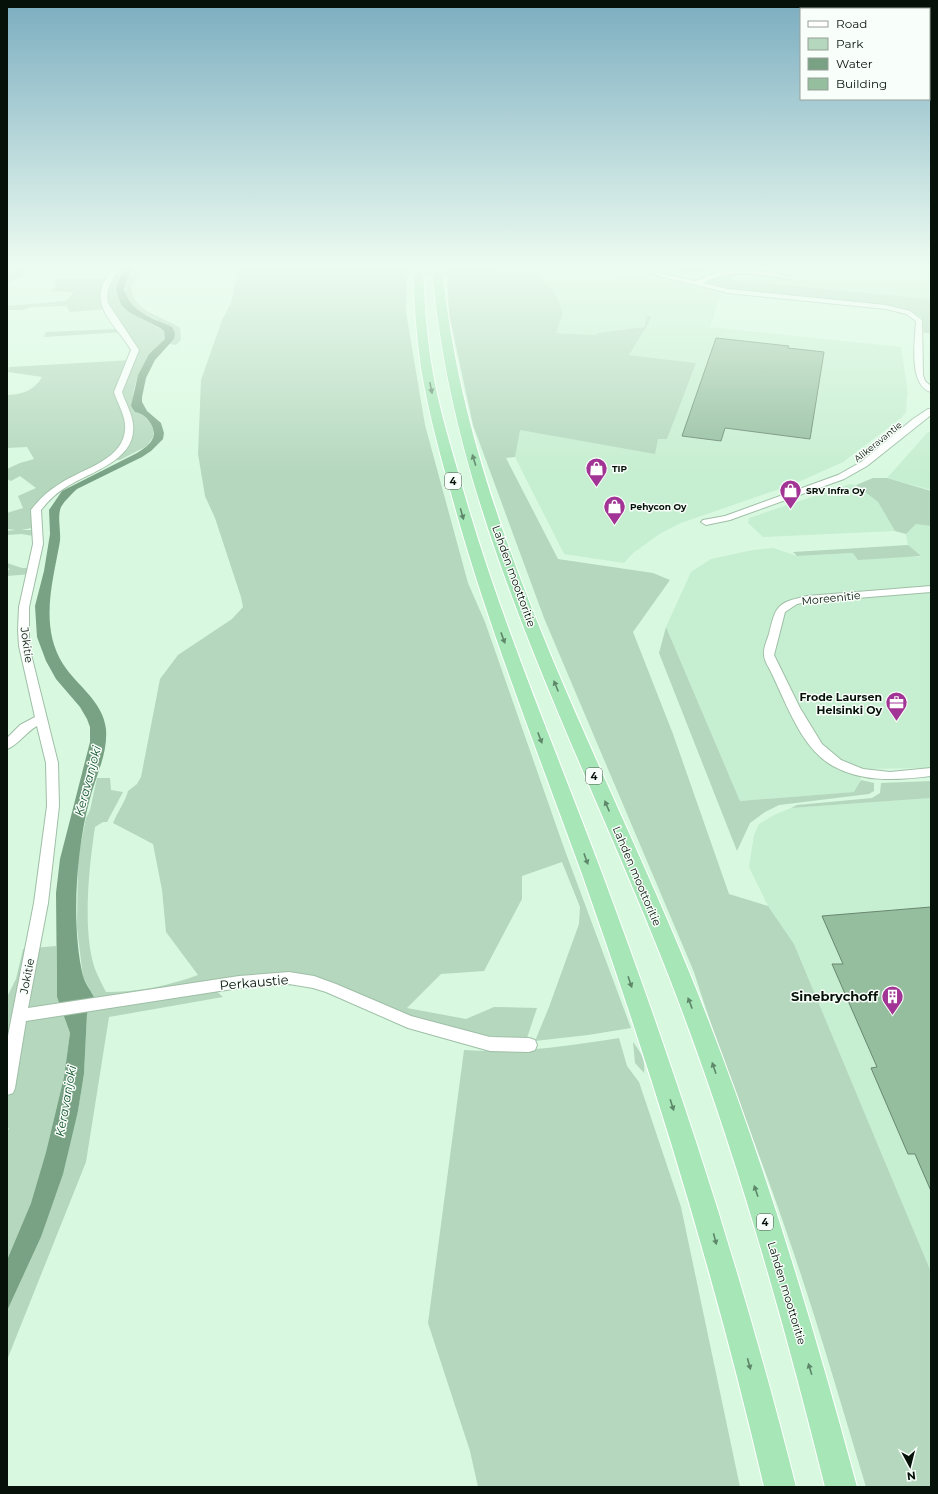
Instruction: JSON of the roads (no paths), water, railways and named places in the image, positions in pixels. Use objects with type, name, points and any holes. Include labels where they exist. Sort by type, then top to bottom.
[{"type":"highway","name":"4","points":[[423,336],[424,353],[439,426],[471,544],[497,622],[582,847],[629,978],[704,1201],[753,1380],[780,1487]]},
{"type":"highway","name":"Lahden moottoritie","points":[[445,336],[464,426],[502,549],[571,722],[678,972],[704,1039],[758,1197],[821,1407],[841,1487]]},
{"type":"highway","points":[[821,1407],[848,1487]]},
{"type":"street","name":"Jokitie","points":[[7,1088],[19,1016],[41,903],[53,806],[52,763],[24,646],[23,630],[24,607],[38,544],[36,510],[46,498],[66,484],[105,464],[120,451],[128,440],[129,424],[118,392],[135,350],[132,342],[127,336]]},
{"type":"street","points":[[919,336],[919,375],[921,381],[931,390]]},
{"type":"street","name":"Alikeravantie","points":[[931,405],[910,416],[865,454],[846,467],[804,486],[720,513],[709,521],[727,518],[842,477],[873,458],[916,421],[931,411]]},
{"type":"street","name":"Moreenitie","points":[[931,589],[824,597],[794,602],[780,611],[769,655],[808,731],[826,756],[853,770],[876,775],[903,775],[931,772]]},
{"type":"street","points":[[7,745],[24,728],[42,718]]},
{"type":"street","name":"Perkaustie","points":[[19,1016],[239,982],[289,978],[314,982],[331,988],[408,1022],[490,1044],[529,1045]]},
{"type":"water","name":"Keravanjoki","points":[[165,336],[175,336],[174,339],[155,360],[146,378],[142,397],[142,402],[147,411],[161,423],[164,433],[163,439],[151,451],[142,457],[77,489],[64,502],[60,511],[60,541],[50,603],[51,634],[63,664],[95,702],[104,719],[106,729],[105,748],[85,822],[78,866],[76,912],[79,956],[84,979],[94,997],[87,1014],[84,1074],[78,1111],[63,1174],[41,1237],[7,1311],[7,1260],[31,1203],[46,1152],[64,1077],[70,1033],[57,997],[56,893],[60,859],[90,742],[90,727],[87,719],[80,707],[56,679],[46,661],[37,637],[35,606],[44,571],[50,534],[49,510],[62,491],[137,453],[152,440],[154,434],[152,425],[143,415],[135,412],[131,406],[138,375],[149,354],[165,339]]},
{"type":"place","name":"TIP","points":[[597,488]]},
{"type":"place","name":"SRV Infra Oy","points":[[790,510]]},
{"type":"place","name":"Pehycon Oy","points":[[615,526]]},
{"type":"place","name":"Frode Laursen Helsinki Oy","points":[[897,722]]},
{"type":"place","name":"Sinebrychoff","points":[[893,1016]]}]
